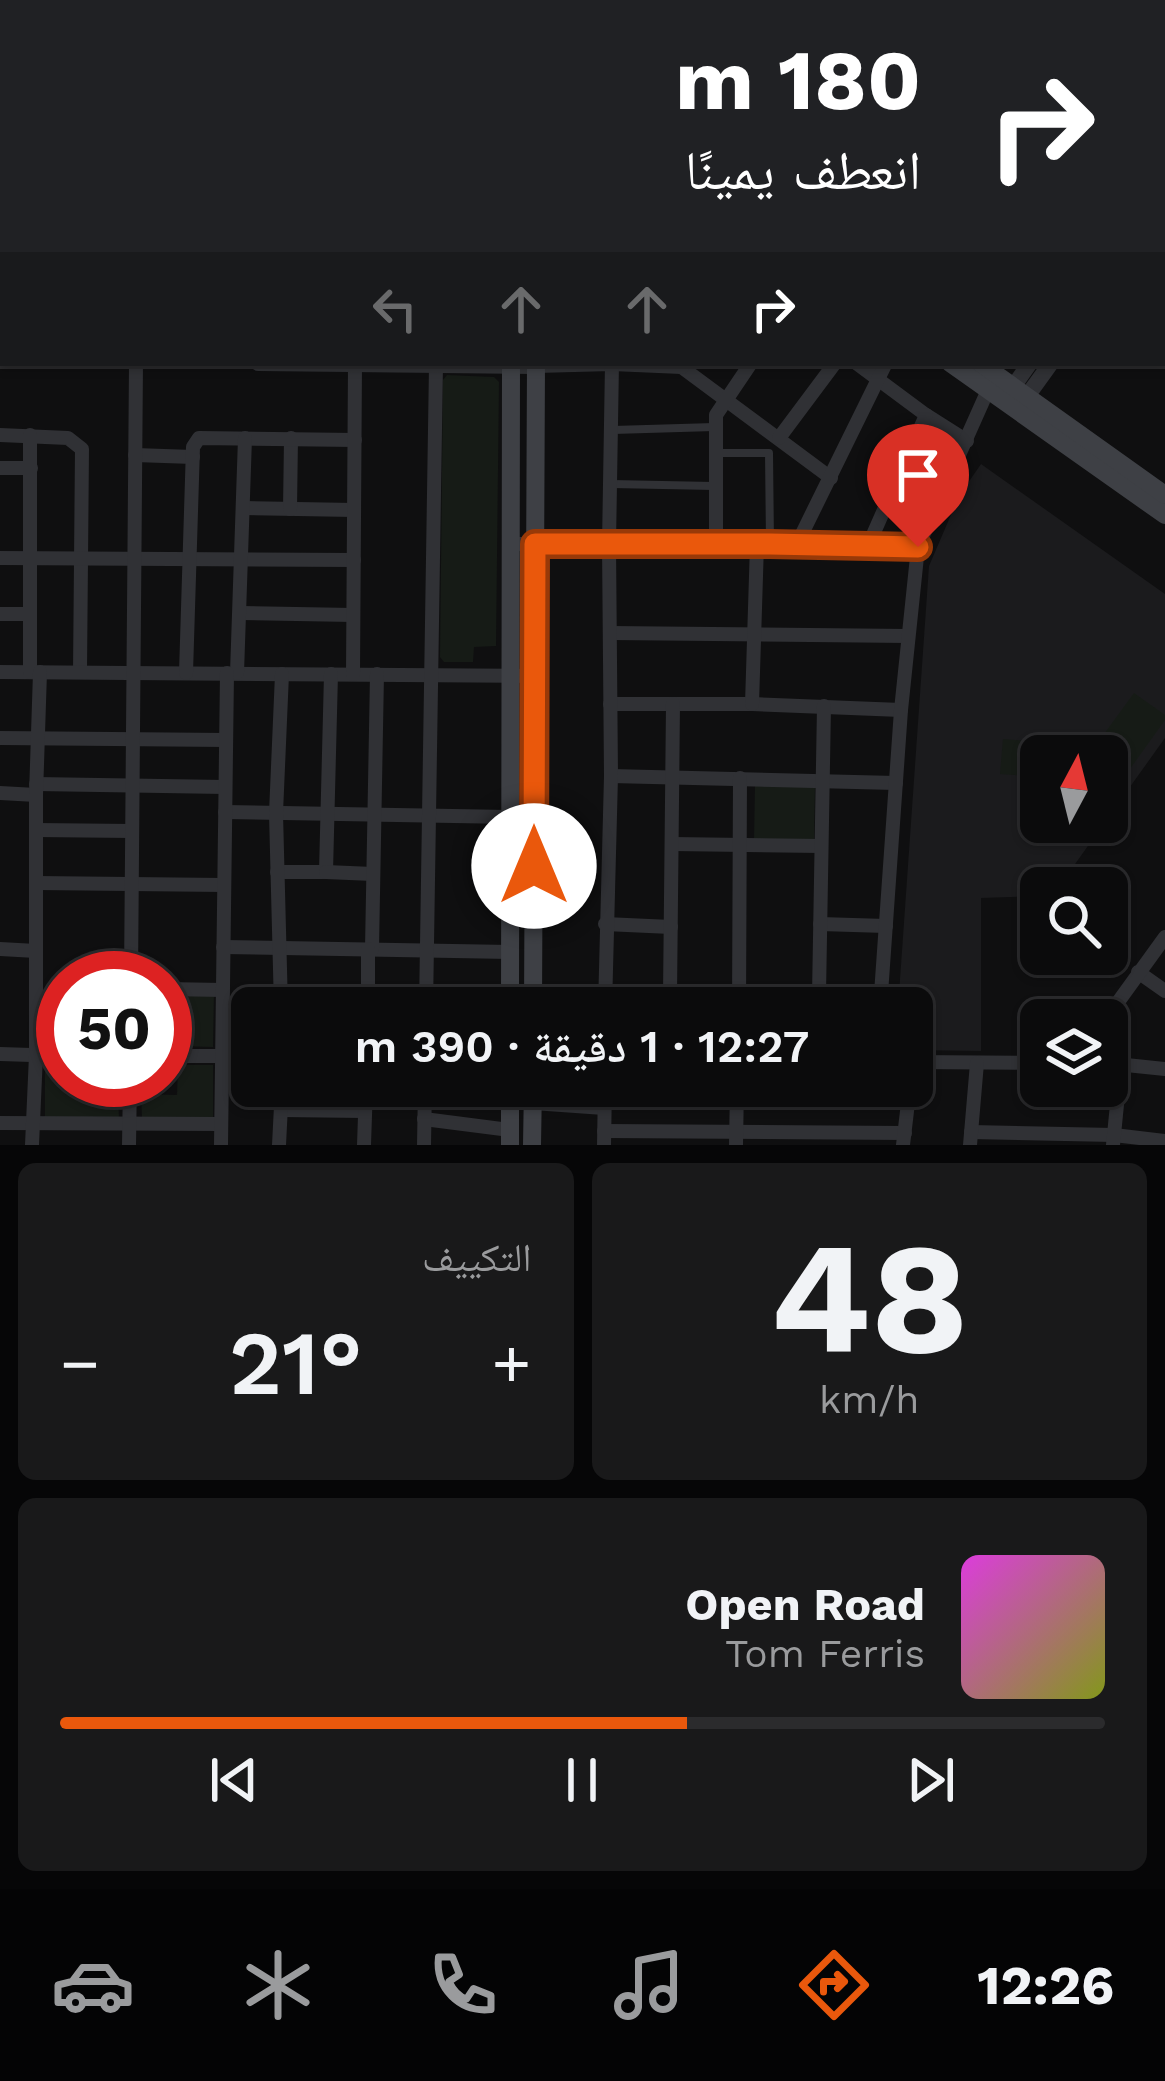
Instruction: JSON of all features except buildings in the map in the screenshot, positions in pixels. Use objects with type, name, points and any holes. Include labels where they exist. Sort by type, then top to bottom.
[{"type":"main road","points":[[510,987],[511,366]]},
{"type":"main road","points":[[533,987],[536,366]]},
{"type":"main road","points":[[954,366],[988,390],[1019,398],[1165,495]]},
{"type":"main road","points":[[983,366],[1165,515]]},
{"type":"main road","points":[[510,1107],[510,1138]]},
{"type":"main road","points":[[532,1145],[533,1107]]},
{"type":"street","points":[[130,951],[136,366]]},
{"type":"street","points":[[353,674],[355,366]]},
{"type":"street","points":[[427,987],[436,366]]},
{"type":"street","points":[[605,987],[611,776],[612,366]]},
{"type":"street","points":[[684,366],[831,478]]},
{"type":"street","points":[[716,544],[716,415],[749,366]]},
{"type":"street","points":[[779,438],[833,366]]},
{"type":"street","points":[[860,366],[967,441]]},
{"type":"street","points":[[797,544],[884,366]]},
{"type":"street","points":[[1019,398],[1029,366]]},
{"type":"street","points":[[1019,398],[1048,366]]},
{"type":"street","points":[[882,987],[901,710],[918,547],[988,390]]},
{"type":"street","points":[[868,545],[926,415]]},
{"type":"street","points":[[0,435],[68,438],[82,449],[80,672]]},
{"type":"street","points":[[0,950],[36,951],[38,739],[30,614],[30,435]]},
{"type":"street","points":[[186,673],[194,443],[199,438],[355,440]]},
{"type":"street","points":[[221,1145],[226,740],[241,613],[244,438]]},
{"type":"street","points":[[290,508],[291,438]]},
{"type":"street","points":[[135,455],[193,457]]},
{"type":"street","points":[[0,468],[31,468]]},
{"type":"street","points":[[243,508],[354,510]]},
{"type":"street","points":[[511,544],[918,547]]},
{"type":"street","points":[[752,704],[763,544]]},
{"type":"street","points":[[0,558],[354,560]]},
{"type":"street","points":[[241,613],[353,614]]},
{"type":"street","points":[[0,614],[30,614]]},
{"type":"street","points":[[610,633],[908,636]]},
{"type":"street","points":[[0,672],[535,676]]},
{"type":"street","points":[[280,987],[276,813],[282,674]]},
{"type":"street","points":[[326,872],[332,674]]},
{"type":"street","points":[[369,987],[377,674]]},
{"type":"street","points":[[610,704],[901,710]]},
{"type":"street","points":[[670,987],[673,704]]},
{"type":"street","points":[[819,987],[824,706]]},
{"type":"street","points":[[0,738],[226,740]]},
{"type":"street","points":[[611,776],[896,783]]},
{"type":"street","points":[[739,987],[740,778]]},
{"type":"street","points":[[0,794],[132,785],[226,787]]},
{"type":"street","points":[[225,812],[511,817]]},
{"type":"street","points":[[36,830],[132,831]]},
{"type":"street","points":[[672,844],[821,846]]},
{"type":"street","points":[[277,872],[373,874]]},
{"type":"street","points":[[36,884],[224,885]]},
{"type":"street","points":[[605,924],[671,927]]},
{"type":"street","points":[[820,924],[886,926]]},
{"type":"street","points":[[1119,999],[1165,937]]},
{"type":"street","points":[[224,947],[510,952]]},
{"type":"street","points":[[1138,972],[1165,991]]},
{"type":"street","points":[[192,989],[223,990]]},
{"type":"street","points":[[0,1054],[36,1055],[32,1145]]},
{"type":"street","points":[[192,1056],[231,1055]]},
{"type":"street","points":[[933,1064],[1020,1063]]},
{"type":"street","points":[[977,1064],[971,1139],[1165,1141]]},
{"type":"street","points":[[1128,1065],[1165,1069]]},
{"type":"street","points":[[129,1107],[129,1145]]},
{"type":"street","points":[[278,1145],[281,1107]]},
{"type":"street","points":[[364,1107],[364,1145]]},
{"type":"street","points":[[424,1107],[424,1145]]},
{"type":"street","points":[[599,1107],[604,1108],[604,1138],[672,1139],[904,1139],[908,1107]]},
{"type":"street","points":[[736,1139],[737,1107]]},
{"type":"street","points":[[1113,1107],[1113,1140]]},
{"type":"street","points":[[281,1110],[364,1111]]},
{"type":"street","points":[[424,1119],[510,1138]]},
{"type":"street","points":[[0,1123],[221,1124]]},
{"type":"lane","points":[[613,430],[714,427]]},
{"type":"lane","points":[[763,544],[769,453],[779,438]]},
{"type":"lane","points":[[714,453],[769,453]]},
{"type":"lane","points":[[611,484],[715,486]]},
{"type":"shaded area","points":[[447,375],[494,377],[499,382],[496,646],[474,647],[473,662],[444,662],[440,657],[443,380]]},
{"type":"shaded area","points":[[981,464],[1165,594],[1165,738],[1128,790],[1128,735],[1020,735],[1020,843],[1090,843],[1073,867],[1020,867],[1020,897],[981,898],[981,1051],[933,1050],[933,987],[899,987],[929,566],[959,496]]},
{"type":"shaded area","points":[[1134,693],[1165,715],[1128,772],[1128,735],[1103,735]]},
{"type":"shaded area","points":[[1003,739],[1020,740],[1020,775],[1000,774]]},
{"type":"shaded area","points":[[755,785],[815,787],[814,840],[754,839]]},
{"type":"shaded area","points":[[192,993],[214,993],[213,1047],[192,1046]]},
{"type":"shaded area","points":[[192,1065],[213,1065],[213,1119],[142,1118],[142,1107],[192,1107]]},
{"type":"shaded area","points":[[45,1107],[119,1107],[119,1118],[45,1118]]},
{"type":"route","points":[[534,866],[535,544],[918,547]]}]
